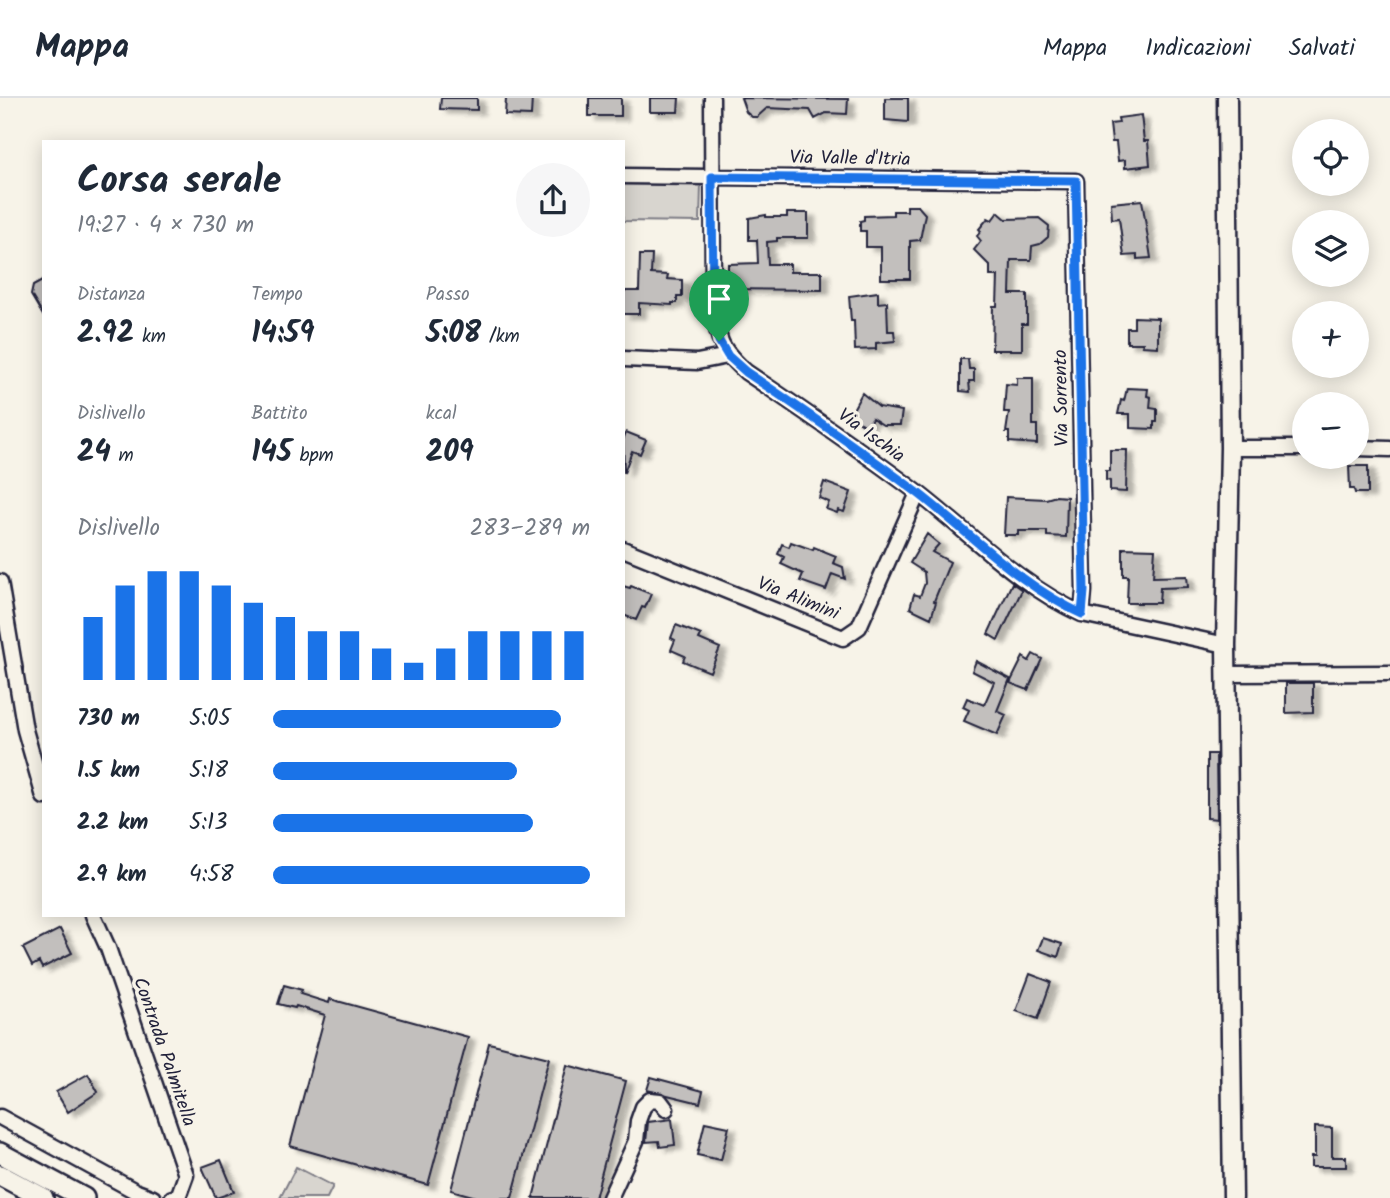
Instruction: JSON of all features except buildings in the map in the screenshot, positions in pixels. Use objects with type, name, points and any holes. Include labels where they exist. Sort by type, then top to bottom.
[{"type":"highway","points":[[0,1153],[83,1198]]},
{"type":"highway","points":[[0,1175],[43,1198]]},
{"type":"main road","points":[[1227,98],[1230,448],[1226,645],[1233,1198]]},
{"type":"street","name":"Via Ischia","points":[[712,98],[713,308],[719,341],[728,356],[746,372],[918,493],[1064,606],[1082,614],[1226,645]]},
{"type":"street","name":"Via Valle d'Itria","points":[[625,176],[1076,181]]},
{"type":"street","name":"Via Sorrento","points":[[1076,181],[1084,564],[1082,614]]},
{"type":"street","points":[[625,359],[697,362],[728,356]]},
{"type":"street","points":[[1230,448],[1292,448]]},
{"type":"street","points":[[1369,449],[1390,449]]},
{"type":"street","name":"Via Alimini","points":[[625,550],[843,638],[859,626],[918,493]]},
{"type":"street","points":[[0,582],[25,730],[42,790]]},
{"type":"street","points":[[1227,674],[1390,673]]},
{"type":"street","name":"Contrada Palmitella","points":[[94,917],[108,948],[186,1175],[178,1197],[172,1198]]},
{"type":"street","points":[[610,1198],[636,1140],[643,1107],[650,1100],[660,1101],[666,1109]]},
{"type":"street","points":[[0,1117],[137,1192],[153,1198]]},
{"type":"shaded area","points":[[625,183],[701,184],[700,222],[625,221]]},
{"type":"shaded area","points":[[296,1167],[333,1186],[327,1198],[280,1198]]},
{"type":"route","points":[[712,177],[1076,181],[1082,428],[1082,614],[1064,606],[918,493],[746,372],[728,356],[719,341],[713,308],[712,177]]}]
